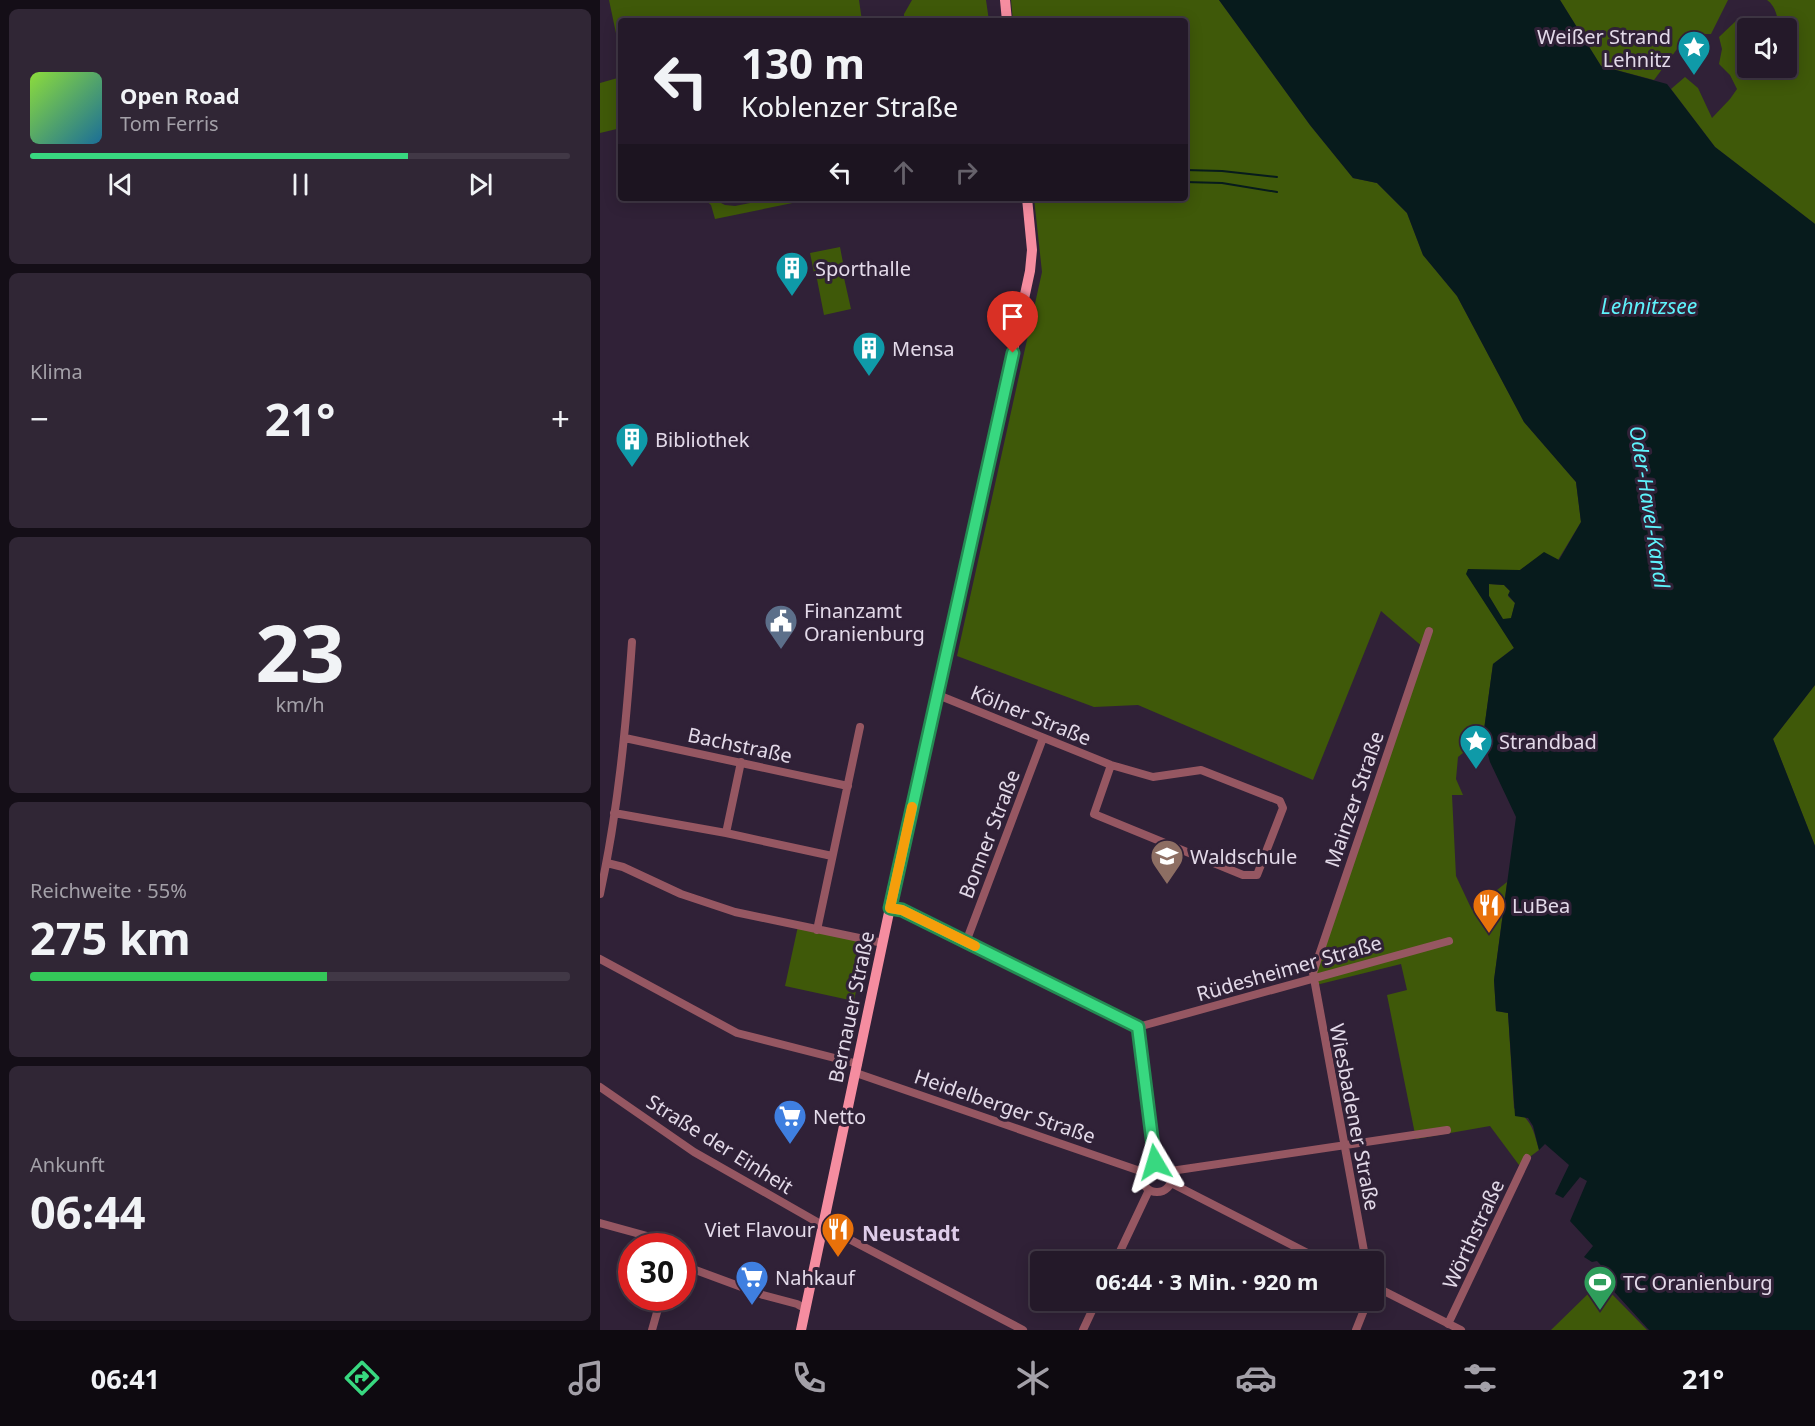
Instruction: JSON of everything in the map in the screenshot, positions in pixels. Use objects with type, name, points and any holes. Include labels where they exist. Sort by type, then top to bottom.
[{"type":"main road","points":[[1005,0],[1007,18]]},
{"type":"main road","name":"Bernauer Straße","points":[[801,1330],[890,908],[1030,271],[1032,250],[1027,201]]},
{"type":"street","name":"Mainzer Straße","points":[[1313,978],[1429,631]]},
{"type":"street","points":[[600,894],[607,863],[625,738],[632,642]]},
{"type":"street","name":"Kölner Straße","points":[[938,695],[1111,765],[1153,777],[1201,770],[1280,801],[1283,808],[1257,875],[1243,875],[1094,814],[1111,765]]},
{"type":"street","points":[[817,930],[860,726]]},
{"type":"street","name":"Bachstraße","points":[[625,738],[848,786]]},
{"type":"street","name":"Bonner Straße","points":[[966,942],[1043,738]]},
{"type":"street","points":[[726,833],[741,762]]},
{"type":"street","points":[[614,813],[726,833],[832,856]]},
{"type":"street","points":[[607,863],[623,867],[681,894],[735,912],[883,943]]},
{"type":"street","points":[[890,908],[902,910],[1138,1027],[1155,1162]]},
{"type":"street","name":"Rüdesheimer Straße","points":[[1138,1027],[1449,941]]},
{"type":"street","name":"Heidelberger Straße","points":[[600,959],[737,1033],[857,1069],[1143,1172]]},
{"type":"street","name":"Wiesbadener Straße","points":[[1313,978],[1364,1251]]},
{"type":"street","name":"Straße der Einheit","points":[[600,1087],[694,1152],[824,1226],[1023,1330]]},
{"type":"street","points":[[1171,1172],[1447,1130]]},
{"type":"street","name":"Wörthstraße","points":[[1448,1324],[1527,1158]]},
{"type":"street","points":[[1155,1162],[1164,1164],[1171,1172],[1171,1183],[1160,1192],[1149,1190],[1143,1184],[1143,1172],[1147,1165],[1155,1162]]},
{"type":"street","points":[[1171,1183],[1304,1251]]},
{"type":"street","points":[[1120,1251],[1149,1190]]},
{"type":"street","points":[[600,1223],[636,1233]]},
{"type":"street","points":[[696,1269],[806,1309]]},
{"type":"street","points":[[1384,1292],[1461,1330]]},
{"type":"street","points":[[652,1330],[657,1311]]},
{"type":"street","points":[[1083,1330],[1092,1311]]},
{"type":"street","points":[[1356,1330],[1364,1311]]},
{"type":"green space","points":[[609,0],[859,0],[862,18],[618,18],[618,43]]},
{"type":"green space","points":[[912,0],[986,0],[989,18],[904,18]]},
{"type":"green space","points":[[1011,0],[1219,0],[1310,125],[1353,178],[1377,183],[1407,213],[1423,255],[1457,296],[1524,422],[1576,482],[1581,522],[1558,560],[1544,553],[1520,570],[1467,574],[1514,648],[1493,664],[1483,737],[1458,757],[1456,779],[1463,795],[1452,795],[1456,876],[1472,910],[1507,882],[1494,980],[1496,1011],[1508,1013],[1514,1108],[1531,1126],[1539,1150],[1519,1165],[1490,1126],[1416,1139],[1387,995],[1407,990],[1401,964],[1312,986],[1424,648],[1381,611],[1313,780],[1138,705],[1094,707],[957,656],[1042,272],[1034,201],[1188,201],[1188,18],[1013,18]]},
{"type":"green space","points":[[1560,0],[1728,0],[1711,34],[1702,34],[1697,42],[1688,47],[1680,45],[1654,80],[1601,66]]},
{"type":"green space","points":[[1767,0],[1815,0],[1815,224],[1715,147],[1671,89],[1685,77],[1698,88],[1712,118],[1737,89],[1730,75],[1719,64],[1722,49],[1719,37],[1737,20],[1737,78],[1797,78],[1797,18],[1777,18]]},
{"type":"green space","points":[[618,78],[618,129],[600,133],[600,83]]},
{"type":"green space","points":[[706,201],[717,201],[735,206],[761,201],[802,201],[715,219],[711,205]]},
{"type":"green space","points":[[840,247],[844,268],[814,273],[810,253]]},
{"type":"green space","points":[[842,269],[851,309],[824,315],[816,274]]},
{"type":"green space","points":[[1489,584],[1504,585],[1510,591],[1508,596],[1515,603],[1511,619],[1503,620],[1489,596]]},
{"type":"green space","points":[[1815,685],[1815,846],[1773,739]]},
{"type":"green space","points":[[798,926],[866,940],[854,1001],[785,986]]},
{"type":"green space","name":"TC Oranienburg","points":[[1607,1289],[1647,1330],[1551,1330],[1591,1291]]},
{"type":"water","name":"Lehnitzsee","points":[[1219,0],[1560,0],[1601,66],[1667,84],[1715,147],[1815,224],[1815,685],[1773,739],[1815,846],[1815,1330],[1649,1330],[1608,1285],[1613,1278],[1597,1261],[1592,1262],[1584,1257],[1593,1246],[1570,1221],[1587,1181],[1580,1177],[1563,1198],[1555,1194],[1569,1165],[1545,1144],[1539,1150],[1533,1126],[1528,1118],[1515,1116],[1508,1013],[1496,1011],[1494,980],[1516,817],[1490,762],[1483,737],[1493,664],[1514,648],[1466,574],[1468,569],[1520,570],[1544,552],[1559,560],[1581,522],[1576,482],[1524,422],[1457,296],[1423,255],[1407,213],[1377,183],[1353,178],[1310,125]],"holes":[[[1489,584],[1504,585],[1510,591],[1508,595],[1515,603],[1511,618],[1503,619],[1489,596]]]},
{"type":"waterway","points":[[1188,170],[1277,177]]},
{"type":"waterway","points":[[1188,182],[1222,183],[1277,192]]},
{"type":"slow traffic","points":[[912,807],[890,908],[902,910],[975,946]]},
{"type":"place","name":"Weißer Strand Lehnitz","points":[[1694,76]]},
{"type":"place","name":"Sporthalle","points":[[792,297]]},
{"type":"place","name":"Mensa","points":[[869,377]]},
{"type":"place","name":"Bibliothek","points":[[632,468]]},
{"type":"place","name":"Finanzamt Oranienburg","points":[[781,650]]},
{"type":"place","name":"Strandbad","points":[[1476,770]]},
{"type":"place","name":"Waldschule","points":[[1167,885]]},
{"type":"place","name":"LuBea","points":[[1489,934]]},
{"type":"place","name":"Netto","points":[[790,1145]]},
{"type":"place","name":"Viet Flavour","points":[[838,1258]]},
{"type":"place","name":"Nahkauf","points":[[752,1306]]},
{"type":"place","name":"TC Oranienburg","points":[[1600,1311]]},
{"type":"district","name":"Neustadt","points":[[911,1233]]},
{"type":"route","points":[[1013,353],[890,908],[902,910],[1138,1027],[1155,1162]]},
{"type":"water label","name":"Oder-Havel-Kanal","points":[[1650,507]]}]
